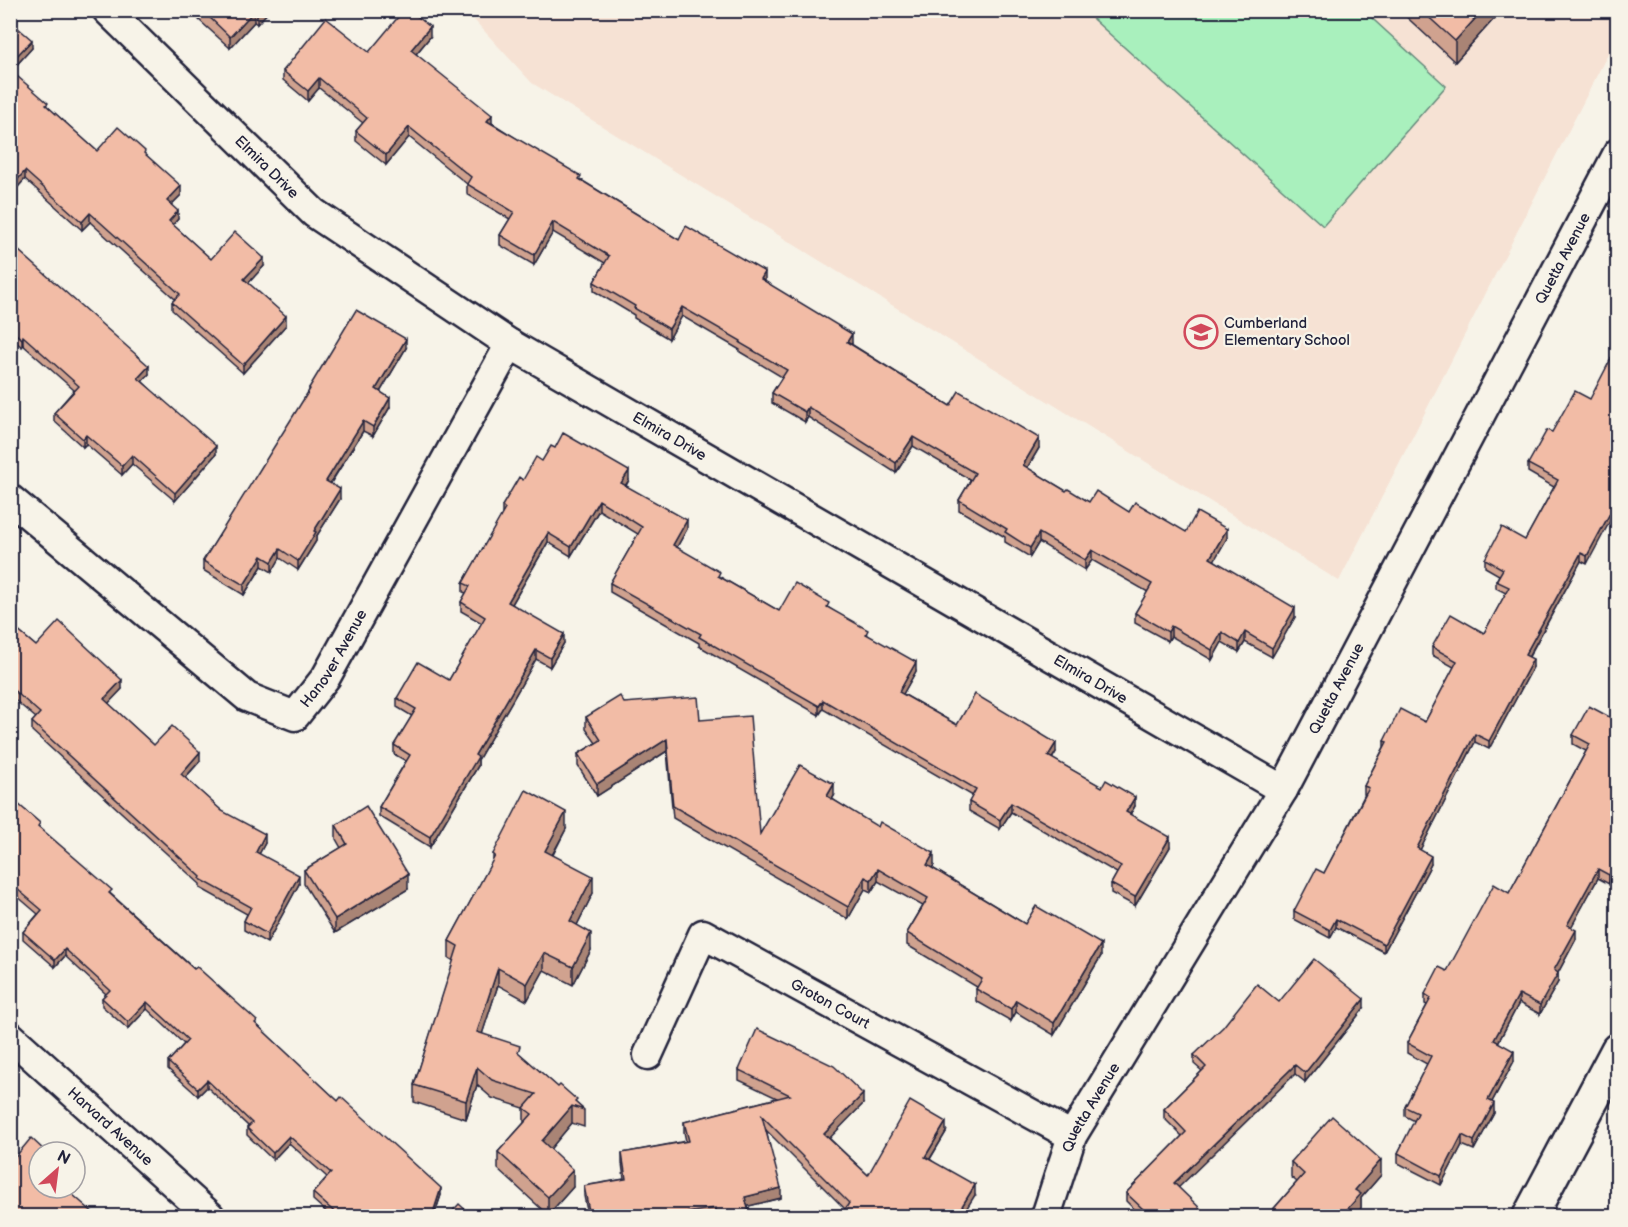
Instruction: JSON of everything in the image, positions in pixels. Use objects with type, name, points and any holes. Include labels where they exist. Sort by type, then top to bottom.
[{"type":"street","name":"Elmira Drive","points":[[107,10],[314,213],[510,344],[1283,790]]},
{"type":"street","name":"Quetta Avenue","points":[[1046,1216],[1072,1136],[1283,790],[1617,153]]},
{"type":"street","name":"Hanover Avenue","points":[[13,506],[247,697],[295,716],[326,677],[510,344]]},
{"type":"street","name":"Groton Court","points":[[648,1055],[704,934],[1072,1136]]},
{"type":"street","name":"Harvard Avenue","points":[[10,1036],[210,1216]]},
{"type":"street","points":[[1530,1216],[1617,1050]]},
{"type":"shaded area","name":"Cumberland Elementary School","points":[[1617,10],[1618,34],[1339,581],[532,83],[466,11]]},
{"type":"green space","points":[[1084,11],[1364,11],[1446,86],[1323,226]]},
{"type":"building","points":[[202,10],[259,10],[257,13],[254,11],[230,37]]},
{"type":"building","points":[[404,10],[410,10],[430,27],[411,50],[492,115],[487,121],[581,176],[579,179],[679,240],[686,226],[765,272],[761,279],[852,334],[847,342],[950,406],[959,391],[1039,438],[1023,465],[1089,502],[1096,491],[1129,512],[1135,502],[1186,532],[1197,512],[1227,529],[1210,558],[1295,608],[1272,648],[1245,632],[1239,643],[1222,632],[1212,650],[1171,626],[1168,632],[1135,613],[1152,584],[1092,550],[1085,560],[1039,533],[1030,548],[1005,532],[1007,529],[959,500],[975,473],[913,437],[896,463],[808,407],[805,412],[772,393],[787,370],[682,307],[669,329],[634,308],[635,306],[594,282],[609,256],[553,222],[534,255],[500,235],[514,212],[467,184],[471,177],[409,127],[386,155],[356,131],[367,118],[319,78],[308,91],[283,71],[326,18],[369,52]]},
{"type":"building","points":[[1421,10],[1483,10],[1455,41]]},
{"type":"building","points":[[10,21],[32,40],[10,63]]},
{"type":"building","points":[[10,70],[97,151],[118,127],[145,151],[144,153],[181,186],[167,201],[178,211],[169,221],[211,259],[235,232],[264,258],[244,279],[286,316],[243,365],[172,302],[180,294],[90,213],[82,222],[25,171],[10,188],[10,155],[12,154],[10,153]]},
{"type":"building","points":[[10,243],[149,366],[138,378],[216,446],[175,493],[132,455],[122,466],[86,435],[83,439],[54,413],[79,386],[23,336],[22,339],[10,329]]},
{"type":"building","points":[[356,310],[406,339],[376,389],[390,398],[373,427],[363,421],[326,481],[340,489],[298,561],[280,549],[272,562],[262,556],[244,585],[203,561],[310,389]]},
{"type":"building","points":[[1617,347],[1617,455],[1612,465],[1617,468],[1617,500],[1587,556],[1581,553],[1525,655],[1533,659],[1489,741],[1475,734],[1417,848],[1431,856],[1384,944],[1336,919],[1330,930],[1294,911],[1316,869],[1324,873],[1369,788],[1364,786],[1387,742],[1384,741],[1400,709],[1425,722],[1457,661],[1432,647],[1451,614],[1484,633],[1509,587],[1496,581],[1503,569],[1485,559],[1502,527],[1525,540],[1558,480],[1528,464],[1547,430],[1552,432],[1575,391],[1590,399]]},
{"type":"building","points":[[563,433],[629,471],[621,483],[687,520],[673,545],[720,572],[718,576],[779,611],[795,583],[829,603],[827,607],[868,630],[866,634],[916,662],[899,692],[957,725],[975,694],[1056,743],[1048,756],[1102,787],[1106,780],[1135,797],[1126,812],[1170,837],[1135,897],[1111,884],[1121,866],[1011,803],[1000,820],[969,802],[976,789],[823,700],[819,706],[699,637],[701,634],[610,583],[642,527],[599,500],[571,547],[548,533],[508,602],[564,634],[550,658],[536,650],[475,755],[478,757],[430,837],[379,807],[410,755],[394,745],[416,709],[397,698],[418,662],[449,680],[485,617],[461,602],[470,586],[463,583],[505,509],[502,506],[519,477],[523,480],[536,457],[542,461],[551,446],[555,448]]},
{"type":"building","points":[[59,621],[122,680],[104,699],[154,745],[172,726],[200,752],[181,774],[222,811],[265,834],[256,852],[299,875],[267,934],[244,921],[251,907],[200,879],[201,877],[32,722],[40,713],[10,687],[10,624],[36,646]]},
{"type":"building","points":[[620,696],[624,703],[698,697],[700,720],[750,716],[760,834],[800,765],[834,784],[827,796],[878,827],[880,822],[934,853],[927,865],[1025,924],[1036,906],[1101,944],[1054,1023],[1016,1000],[1011,1009],[976,989],[982,979],[907,933],[928,898],[878,869],[871,880],[865,877],[848,907],[673,806],[667,739],[597,784],[578,754],[601,740],[586,717]]},
{"type":"building","points":[[1589,706],[1617,721],[1617,861],[1609,875],[1598,869],[1567,925],[1576,930],[1554,970],[1558,973],[1540,1005],[1519,994],[1494,1040],[1514,1051],[1488,1100],[1494,1103],[1474,1141],[1462,1135],[1441,1176],[1398,1153],[1418,1113],[1405,1107],[1431,1056],[1407,1043],[1431,998],[1425,994],[1439,967],[1447,971],[1494,884],[1509,893],[1590,744],[1573,735]]},
{"type":"building","points":[[526,790],[566,812],[545,851],[593,876],[570,921],[591,933],[573,967],[544,953],[527,984],[498,968],[477,1032],[520,1046],[518,1052],[558,1087],[560,1085],[577,1100],[575,1102],[584,1110],[572,1106],[542,1141],[573,1170],[548,1197],[498,1152],[532,1114],[524,1108],[536,1094],[492,1080],[477,1067],[466,1101],[414,1085],[458,946],[449,941],[495,856],[493,854]]},
{"type":"building","points":[[10,797],[40,823],[38,826],[112,890],[109,893],[194,969],[197,967],[257,1021],[255,1023],[338,1101],[341,1097],[441,1188],[432,1216],[339,1216],[313,1193],[331,1173],[289,1136],[273,1153],[247,1128],[252,1123],[207,1080],[198,1089],[168,1062],[188,1040],[147,1002],[128,1022],[102,998],[110,990],[65,949],[55,960],[23,932],[42,910],[10,883]]},
{"type":"building","points":[[366,806],[408,874],[335,919],[304,870],[347,844],[336,825]]},
{"type":"building","points":[[1314,959],[1364,999],[1305,1073],[1295,1065],[1174,1183],[1208,1216],[1137,1216],[1144,1210],[1126,1193],[1186,1132],[1164,1109],[1206,1067],[1194,1055],[1223,1027],[1257,984],[1279,1002]]},
{"type":"building","points":[[757,1029],[834,1066],[863,1094],[824,1134],[868,1175],[910,1101],[946,1122],[925,1157],[975,1185],[956,1216],[841,1216],[849,1203],[762,1116],[781,1188],[745,1197],[750,1216],[717,1216],[715,1208],[669,1216],[590,1216],[584,1186],[626,1179],[622,1153],[689,1141],[684,1122],[790,1095],[739,1070]]},
{"type":"building","points":[[1332,1116],[1381,1160],[1355,1190],[1361,1194],[1342,1215],[1338,1212],[1335,1216],[1274,1216],[1270,1213],[1304,1174],[1291,1162]]},
{"type":"building","points":[[27,1143],[27,1200],[79,1200],[97,1216],[10,1216],[10,1160],[12,1161]]},
{"type":"building","points":[[459,1204],[472,1216],[448,1216]]},
{"type":"place","name":"Cumberland Elementary School","points":[[1201,332]]}]
